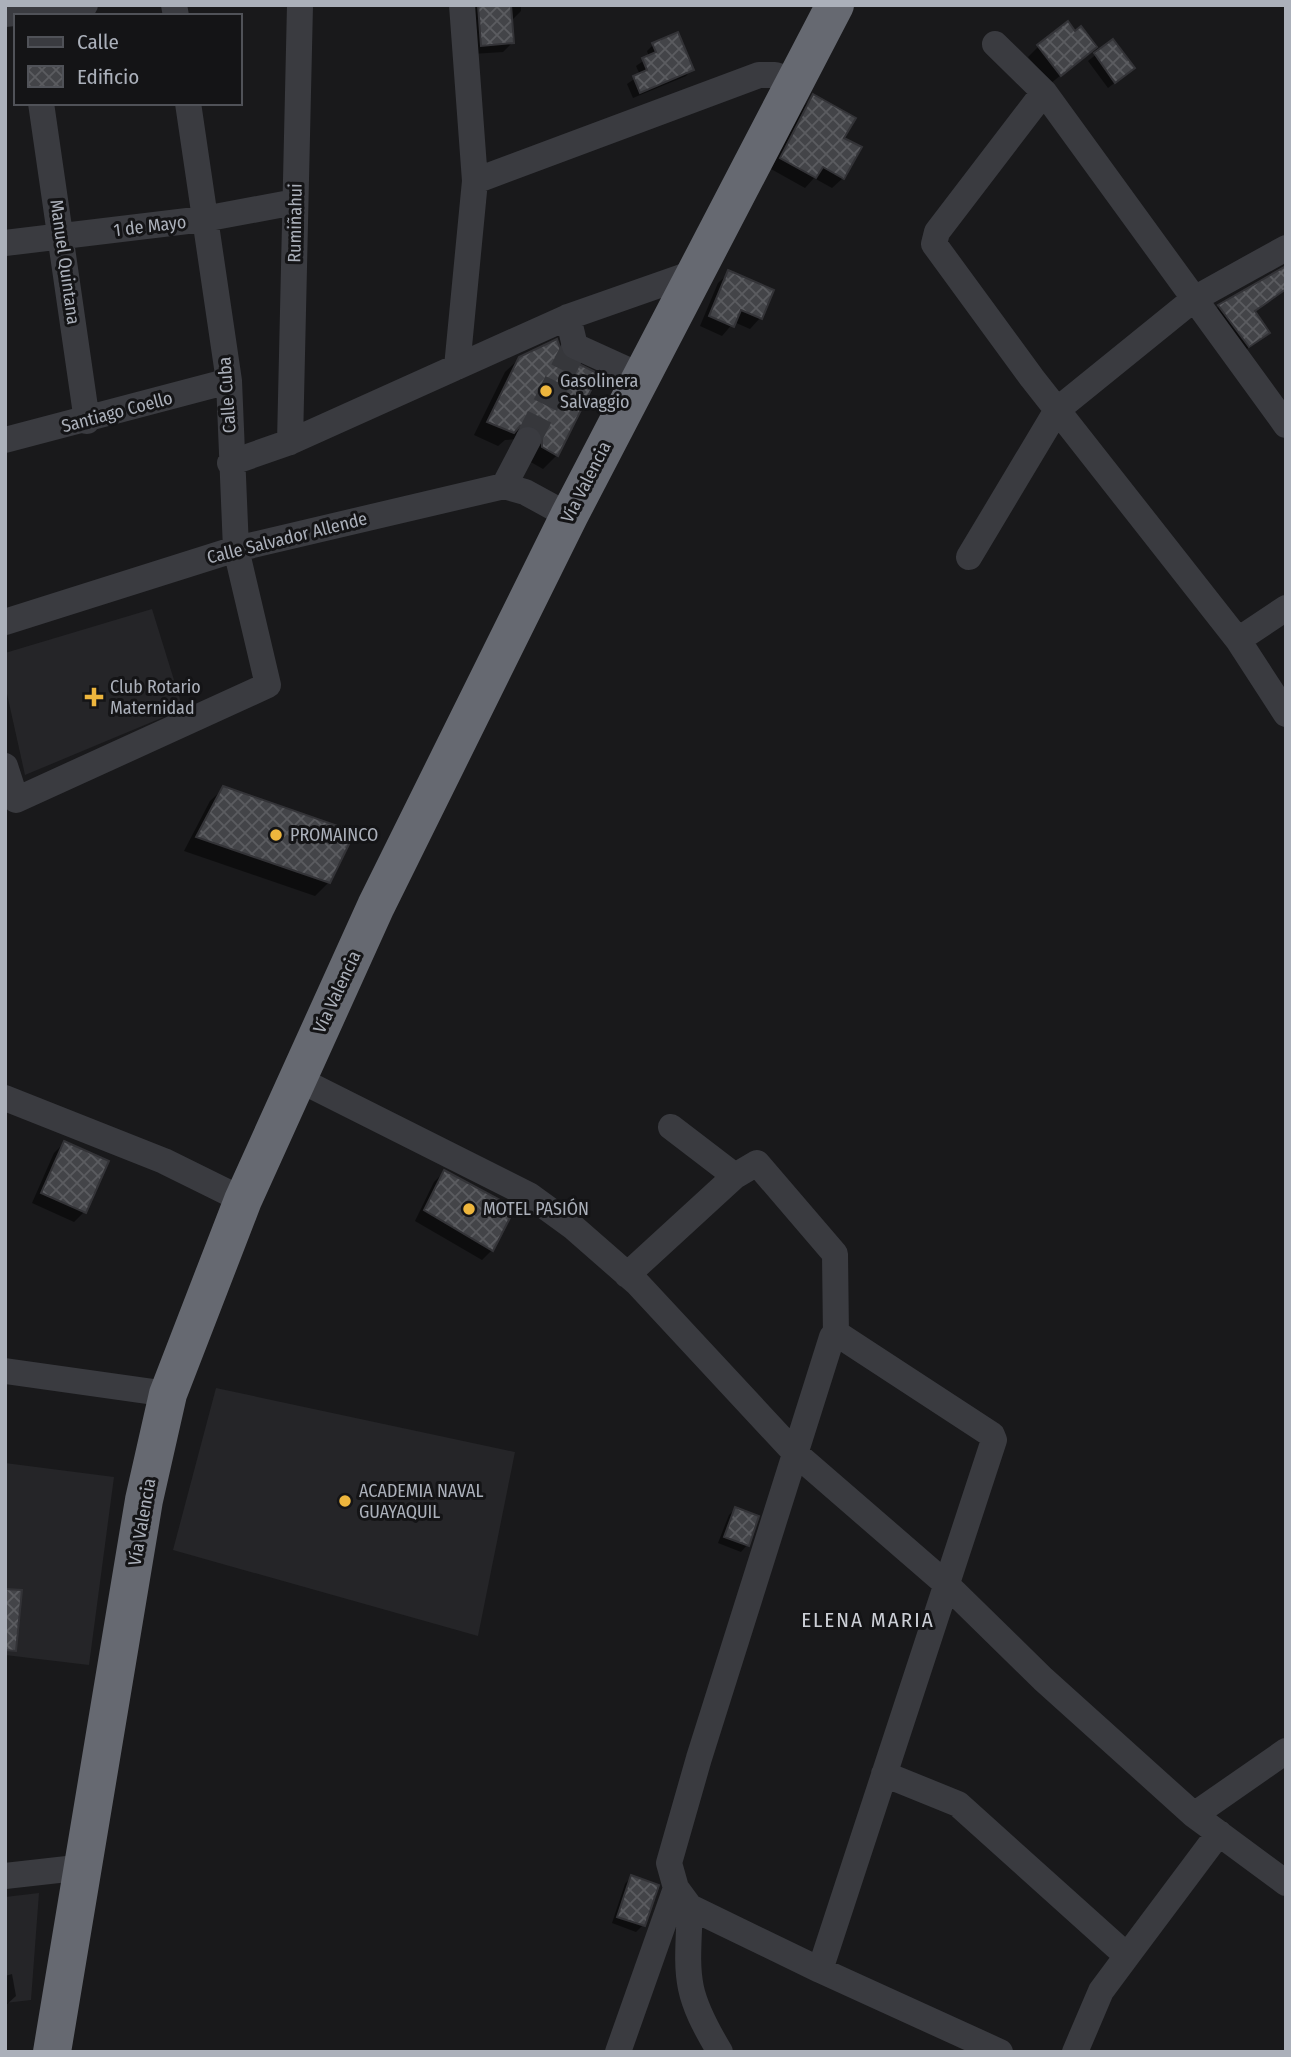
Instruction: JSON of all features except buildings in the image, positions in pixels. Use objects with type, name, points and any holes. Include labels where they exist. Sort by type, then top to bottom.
[{"type":"highway","name":"Vía Valencia","points":[[52,2052],[85,1867],[144,1500],[168,1394],[243,1200],[376,906],[569,516],[699,271],[835,5]]},
{"type":"street","points":[[20,14],[85,5]]},
{"type":"street","name":"Rumiñahui","points":[[290,442],[300,5]]},
{"type":"street","points":[[457,367],[475,181],[462,5]]},
{"type":"street","points":[[995,44],[1044,92],[1286,425]]},
{"type":"street","points":[[475,181],[759,75],[775,75],[796,81]]},
{"type":"street","points":[[1044,92],[937,232],[934,244],[1057,410],[1238,640],[1286,714]]},
{"type":"street","name":"Manuel Quintana","points":[[41,105],[87,421]]},
{"type":"street","name":"Calle Cuba","points":[[5,766],[16,800],[268,685],[236,549],[230,463],[229,381],[188,105]]},
{"type":"street","name":"1 de Mayo","points":[[5,243],[204,219],[295,202]]},
{"type":"street","points":[[970,557],[1057,410],[1194,299],[1286,248]]},
{"type":"street","points":[[230,463],[290,442],[568,317],[699,271]]},
{"type":"street","points":[[568,317],[575,346],[641,376]]},
{"type":"street","name":"Santiago Coello","points":[[5,440],[87,421],[229,381]]},
{"type":"street","points":[[528,440],[504,486],[525,492],[569,516]]},
{"type":"street","name":"Calle Salvador Allende","points":[[5,622],[236,549],[504,486]]},
{"type":"street","points":[[1238,640],[1286,608]]},
{"type":"street","points":[[298,1079],[529,1195],[573,1227],[627,1275],[795,1453],[945,1583],[1043,1679],[1194,1815],[1286,1883]]},
{"type":"street","points":[[5,1098],[164,1161],[243,1200]]},
{"type":"street","points":[[671,1127],[735,1176]]},
{"type":"street","points":[[627,1275],[735,1176],[757,1163],[835,1254],[836,1336]]},
{"type":"street","points":[[697,2013],[687,1973],[683,1898],[669,1863],[699,1758],[795,1453],[832,1337],[836,1336]]},
{"type":"street","points":[[820,1970],[992,1444],[992,1435],[836,1336]]},
{"type":"street","points":[[5,1371],[168,1394]]},
{"type":"street","points":[[1194,1815],[1286,1751]]},
{"type":"street","points":[[884,1774],[958,1804],[1126,1956]]},
{"type":"street","points":[[1075,2052],[1101,1991],[1219,1833]]},
{"type":"street","points":[[5,1876],[85,1867]]},
{"type":"street","points":[[618,2052],[657,1942],[683,1898]]},
{"type":"street","points":[[683,1898],[820,1970],[1000,2052]]},
{"type":"street","points":[[657,1942],[720,2052]]},
{"type":"shaded area","name":"Club Rotario Maternidad","points":[[152,609],[183,709],[25,775],[5,685],[5,653]]},
{"type":"shaded area","name":"ACADEMIA NAVAL GUAYAQUIL","points":[[216,1388],[515,1452],[478,1636],[173,1550]]},
{"type":"shaded area","points":[[5,1463],[114,1477],[89,1665],[5,1655]]},
{"type":"shaded area","points":[[39,1893],[31,2000],[5,2003],[5,1897]]},
{"type":"tunnel","points":[[528,440],[575,346]]},
{"type":"place","name":"Gasolinera Salvaggio","points":[[546,391]]},
{"type":"place","name":"Club Rotario Maternidad","points":[[94,697]]},
{"type":"place","name":"PROMAINCO","points":[[276,835]]},
{"type":"place","name":"MOTEL PASIÓN","points":[[469,1209]]},
{"type":"place","name":"ACADEMIA NAVAL GUAYAQUIL","points":[[345,1501]]},
{"type":"district","name":"ELENA MARIA","points":[[868,1620]]}]
